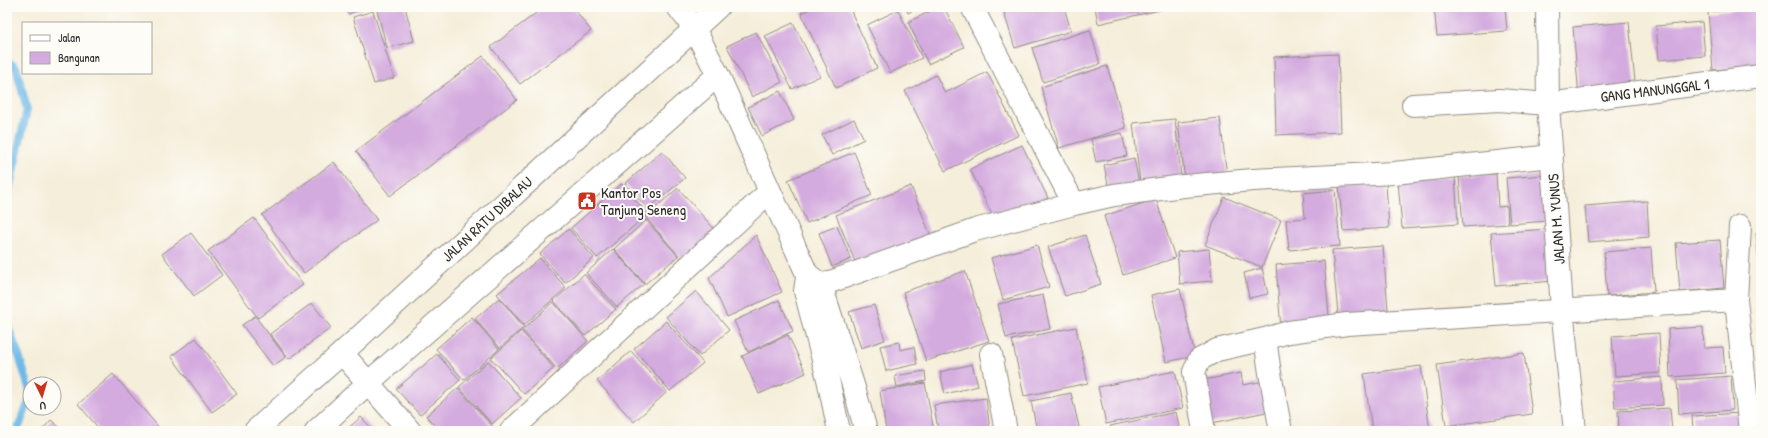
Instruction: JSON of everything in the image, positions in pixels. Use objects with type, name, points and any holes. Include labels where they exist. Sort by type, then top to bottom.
[{"type":"street","points":[[678,7],[694,28],[718,76],[811,283],[855,391],[866,431]]},
{"type":"street","name":"JALAN RATU DIBALAU","points":[[255,431],[342,353],[718,7]]},
{"type":"street","points":[[972,7],[1074,204]]},
{"type":"street","name":"JALAN M. YUNUS","points":[[1547,7],[1548,104],[1562,310],[1575,431]]},
{"type":"street","points":[[316,431],[368,383],[718,76]]},
{"type":"street","name":"GANG MANUNGGAL 1","points":[[1413,105],[1499,100],[1548,104],[1761,76]]},
{"type":"street","points":[[811,283],[975,230],[1114,195],[1184,186],[1252,180],[1394,173],[1552,156]]},
{"type":"street","points":[[511,431],[769,192]]},
{"type":"street","points":[[1740,226],[1736,300],[1750,431]]},
{"type":"street","points":[[811,283],[839,431]]},
{"type":"street","points":[[1204,431],[1194,372],[1198,360],[1217,350],[1266,339],[1289,332],[1346,324],[1736,300]]},
{"type":"street","points":[[1266,339],[1270,373],[1281,431]]},
{"type":"street","points":[[342,353],[410,431]]},
{"type":"street","points":[[991,354],[1006,431]]},
{"type":"building","points":[[346,7],[368,7],[348,14]]},
{"type":"building","points":[[376,7],[405,7],[414,41],[387,48]]},
{"type":"building","points":[[544,7],[573,7],[591,31],[520,84],[491,47]]},
{"type":"building","points":[[814,7],[849,7],[877,68],[836,88],[801,13]]},
{"type":"building","points":[[905,7],[919,7],[908,13]]},
{"type":"building","points":[[939,7],[944,7],[964,47],[928,64],[908,22]]},
{"type":"building","points":[[1024,7],[1064,7],[1071,31],[1015,48],[1004,13]]},
{"type":"building","points":[[1095,7],[1164,7],[1164,9],[1098,24]]},
{"type":"building","points":[[1434,7],[1505,7],[1507,31],[1437,36]]},
{"type":"building","points":[[1761,7],[1761,66],[1713,70],[1708,12]]},
{"type":"building","points":[[898,10],[922,58],[890,73],[867,25]]},
{"type":"building","points":[[373,11],[394,78],[374,84],[353,17]]},
{"type":"building","points":[[1629,22],[1636,92],[1579,97],[1573,27]]},
{"type":"building","points":[[1702,22],[1705,56],[1659,60],[1656,26]]},
{"type":"building","points":[[793,23],[820,76],[792,89],[765,36]]},
{"type":"building","points":[[1090,30],[1100,64],[1043,82],[1032,48]]},
{"type":"building","points":[[756,32],[782,82],[752,97],[727,46]]},
{"type":"building","points":[[1338,54],[1341,132],[1276,135],[1274,57]]},
{"type":"building","points":[[483,56],[517,100],[390,196],[356,151]]},
{"type":"building","points":[[1107,66],[1126,128],[1059,148],[1041,87]]},
{"type":"building","points":[[987,72],[1019,135],[945,171],[905,91],[936,75],[945,93]]},
{"type":"building","points":[[780,91],[794,120],[762,136],[748,107]]},
{"type":"building","points":[[1220,118],[1227,176],[1185,181],[1178,122]]},
{"type":"building","points":[[854,119],[864,139],[832,155],[822,135]]},
{"type":"building","points":[[1175,119],[1181,177],[1140,182],[1133,123]]},
{"type":"building","points":[[1122,133],[1127,156],[1096,162],[1091,139]]},
{"type":"building","points":[[1022,145],[1048,198],[996,223],[970,169]]},
{"type":"building","points":[[662,151],[685,178],[648,209],[625,184]]},
{"type":"building","points":[[854,152],[872,195],[807,223],[788,180]]},
{"type":"building","points":[[1134,158],[1139,183],[1109,189],[1104,165]]},
{"type":"building","points":[[334,162],[377,220],[304,273],[262,215]]},
{"type":"building","points":[[1496,174],[1498,207],[1507,206],[1508,224],[1463,227],[1459,176]]},
{"type":"building","points":[[1544,175],[1548,221],[1510,224],[1506,178]]},
{"type":"building","points":[[1455,177],[1458,224],[1402,228],[1398,181]]},
{"type":"building","points":[[1386,183],[1389,228],[1343,231],[1339,186]]},
{"type":"building","points":[[621,184],[648,214],[597,258],[571,228]]},
{"type":"building","points":[[911,186],[932,239],[858,269],[836,215]]},
{"type":"building","points":[[678,188],[715,230],[682,259],[645,217]]},
{"type":"building","points":[[1335,190],[1340,246],[1289,250],[1286,220],[1305,218],[1303,193]]},
{"type":"building","points":[[1224,197],[1281,220],[1262,267],[1205,245]]},
{"type":"building","points":[[1156,199],[1175,258],[1123,275],[1104,216]]},
{"type":"building","points":[[1647,201],[1649,237],[1588,242],[1585,206]]},
{"type":"building","points":[[254,218],[303,285],[258,318],[208,251]]},
{"type":"building","points":[[646,220],[678,256],[645,284],[614,249]]},
{"type":"building","points":[[837,226],[851,259],[832,267],[819,233]]},
{"type":"building","points":[[569,229],[594,258],[565,283],[540,254]]},
{"type":"building","points":[[1549,229],[1553,281],[1496,286],[1491,233]]},
{"type":"building","points":[[1761,232],[1761,275],[1760,275],[1756,233]]},
{"type":"building","points":[[191,233],[222,275],[194,296],[162,254]]},
{"type":"building","points":[[756,235],[782,292],[727,317],[709,278]]},
{"type":"building","points":[[1085,235],[1101,284],[1065,296],[1048,247]]},
{"type":"building","points":[[1720,240],[1724,288],[1680,292],[1676,243]]},
{"type":"building","points":[[1037,245],[1049,287],[1003,300],[991,258]]},
{"type":"building","points":[[1383,246],[1388,310],[1338,314],[1332,250]]},
{"type":"building","points":[[1651,248],[1654,292],[1607,296],[1604,252]]},
{"type":"building","points":[[613,249],[644,284],[617,307],[586,273]]},
{"type":"building","points":[[1209,249],[1212,281],[1180,284],[1177,252]]},
{"type":"building","points":[[540,258],[566,288],[524,325],[497,294]]},
{"type":"building","points":[[1324,261],[1330,326],[1281,330],[1276,265]]},
{"type":"building","points":[[1262,268],[1268,294],[1249,298],[1244,273]]},
{"type":"building","points":[[965,271],[989,341],[926,361],[903,292]]},
{"type":"building","points":[[584,274],[616,309],[585,336],[554,301]]},
{"type":"building","points":[[1180,289],[1195,356],[1166,362],[1151,295]]},
{"type":"building","points":[[696,291],[729,330],[700,356],[666,317]]},
{"type":"building","points":[[1043,295],[1050,329],[1006,338],[998,304]]},
{"type":"building","points":[[499,298],[524,327],[500,348],[475,319]]},
{"type":"building","points":[[779,300],[793,331],[748,352],[734,321]]},
{"type":"building","points":[[553,302],[588,341],[557,369],[522,330]]},
{"type":"building","points":[[312,303],[331,328],[289,359],[270,334]]},
{"type":"building","points":[[874,305],[885,340],[861,348],[849,312]]},
{"type":"building","points":[[255,316],[286,357],[273,366],[242,325]]},
{"type":"building","points":[[472,317],[499,349],[464,380],[436,349]]},
{"type":"building","points":[[666,321],[703,363],[670,391],[634,349]]},
{"type":"building","points":[[1076,327],[1088,383],[1024,396],[1012,340]]},
{"type":"building","points":[[1703,327],[1704,348],[1723,347],[1725,373],[1670,377],[1668,329]]},
{"type":"building","points":[[521,331],[554,368],[524,394],[491,358]]},
{"type":"building","points":[[1659,333],[1661,373],[1615,376],[1612,336]]},
{"type":"building","points":[[788,335],[806,373],[759,394],[742,356]]},
{"type":"building","points":[[196,338],[237,394],[212,412],[171,356]]},
{"type":"building","points":[[899,342],[900,350],[914,347],[917,364],[886,371],[880,346]]},
{"type":"building","points":[[631,351],[667,392],[634,422],[597,381]]},
{"type":"building","points":[[1524,353],[1532,414],[1446,426],[1437,365]]},
{"type":"building","points":[[437,354],[460,380],[420,415],[396,389]]},
{"type":"building","points":[[488,361],[521,398],[492,424],[459,387]]},
{"type":"building","points":[[972,364],[978,386],[945,394],[940,372]]},
{"type":"building","points":[[1421,366],[1430,431],[1372,431],[1364,374]]},
{"type":"building","points":[[925,371],[926,381],[897,387],[895,376]]},
{"type":"building","points":[[1175,371],[1183,408],[1106,424],[1098,387]]},
{"type":"building","points":[[1241,373],[1243,385],[1265,381],[1271,411],[1207,424],[1198,381]]},
{"type":"building","points":[[113,374],[162,431],[101,431],[78,404]]},
{"type":"building","points":[[1731,376],[1733,410],[1679,414],[1677,380]]},
{"type":"building","points":[[1662,377],[1663,405],[1615,408],[1613,381]]},
{"type":"building","points":[[925,383],[934,431],[886,431],[880,391]]},
{"type":"building","points":[[458,388],[493,427],[488,431],[440,431],[426,416]]},
{"type":"building","points":[[1071,393],[1080,431],[1037,431],[1031,401]]},
{"type":"building","points":[[986,398],[990,431],[938,431],[934,405]]},
{"type":"building","points":[[1670,408],[1672,431],[1619,431],[1618,411]]},
{"type":"building","points":[[1176,412],[1180,431],[1111,431],[1110,426]]},
{"type":"building","points":[[1741,413],[1742,431],[1693,431],[1692,416]]},
{"type":"building","points":[[361,417],[374,431],[345,431]]},
{"type":"building","points":[[51,420],[64,431],[41,431]]},
{"type":"waterway","points":[[7,61],[16,67],[27,110],[7,198]]},
{"type":"waterway","points":[[7,325],[25,376]]},
{"type":"waterway","points":[[17,431],[23,416]]},
{"type":"place","name":"Kantor Pos Tanjung Seneng","points":[[587,201]]}]
